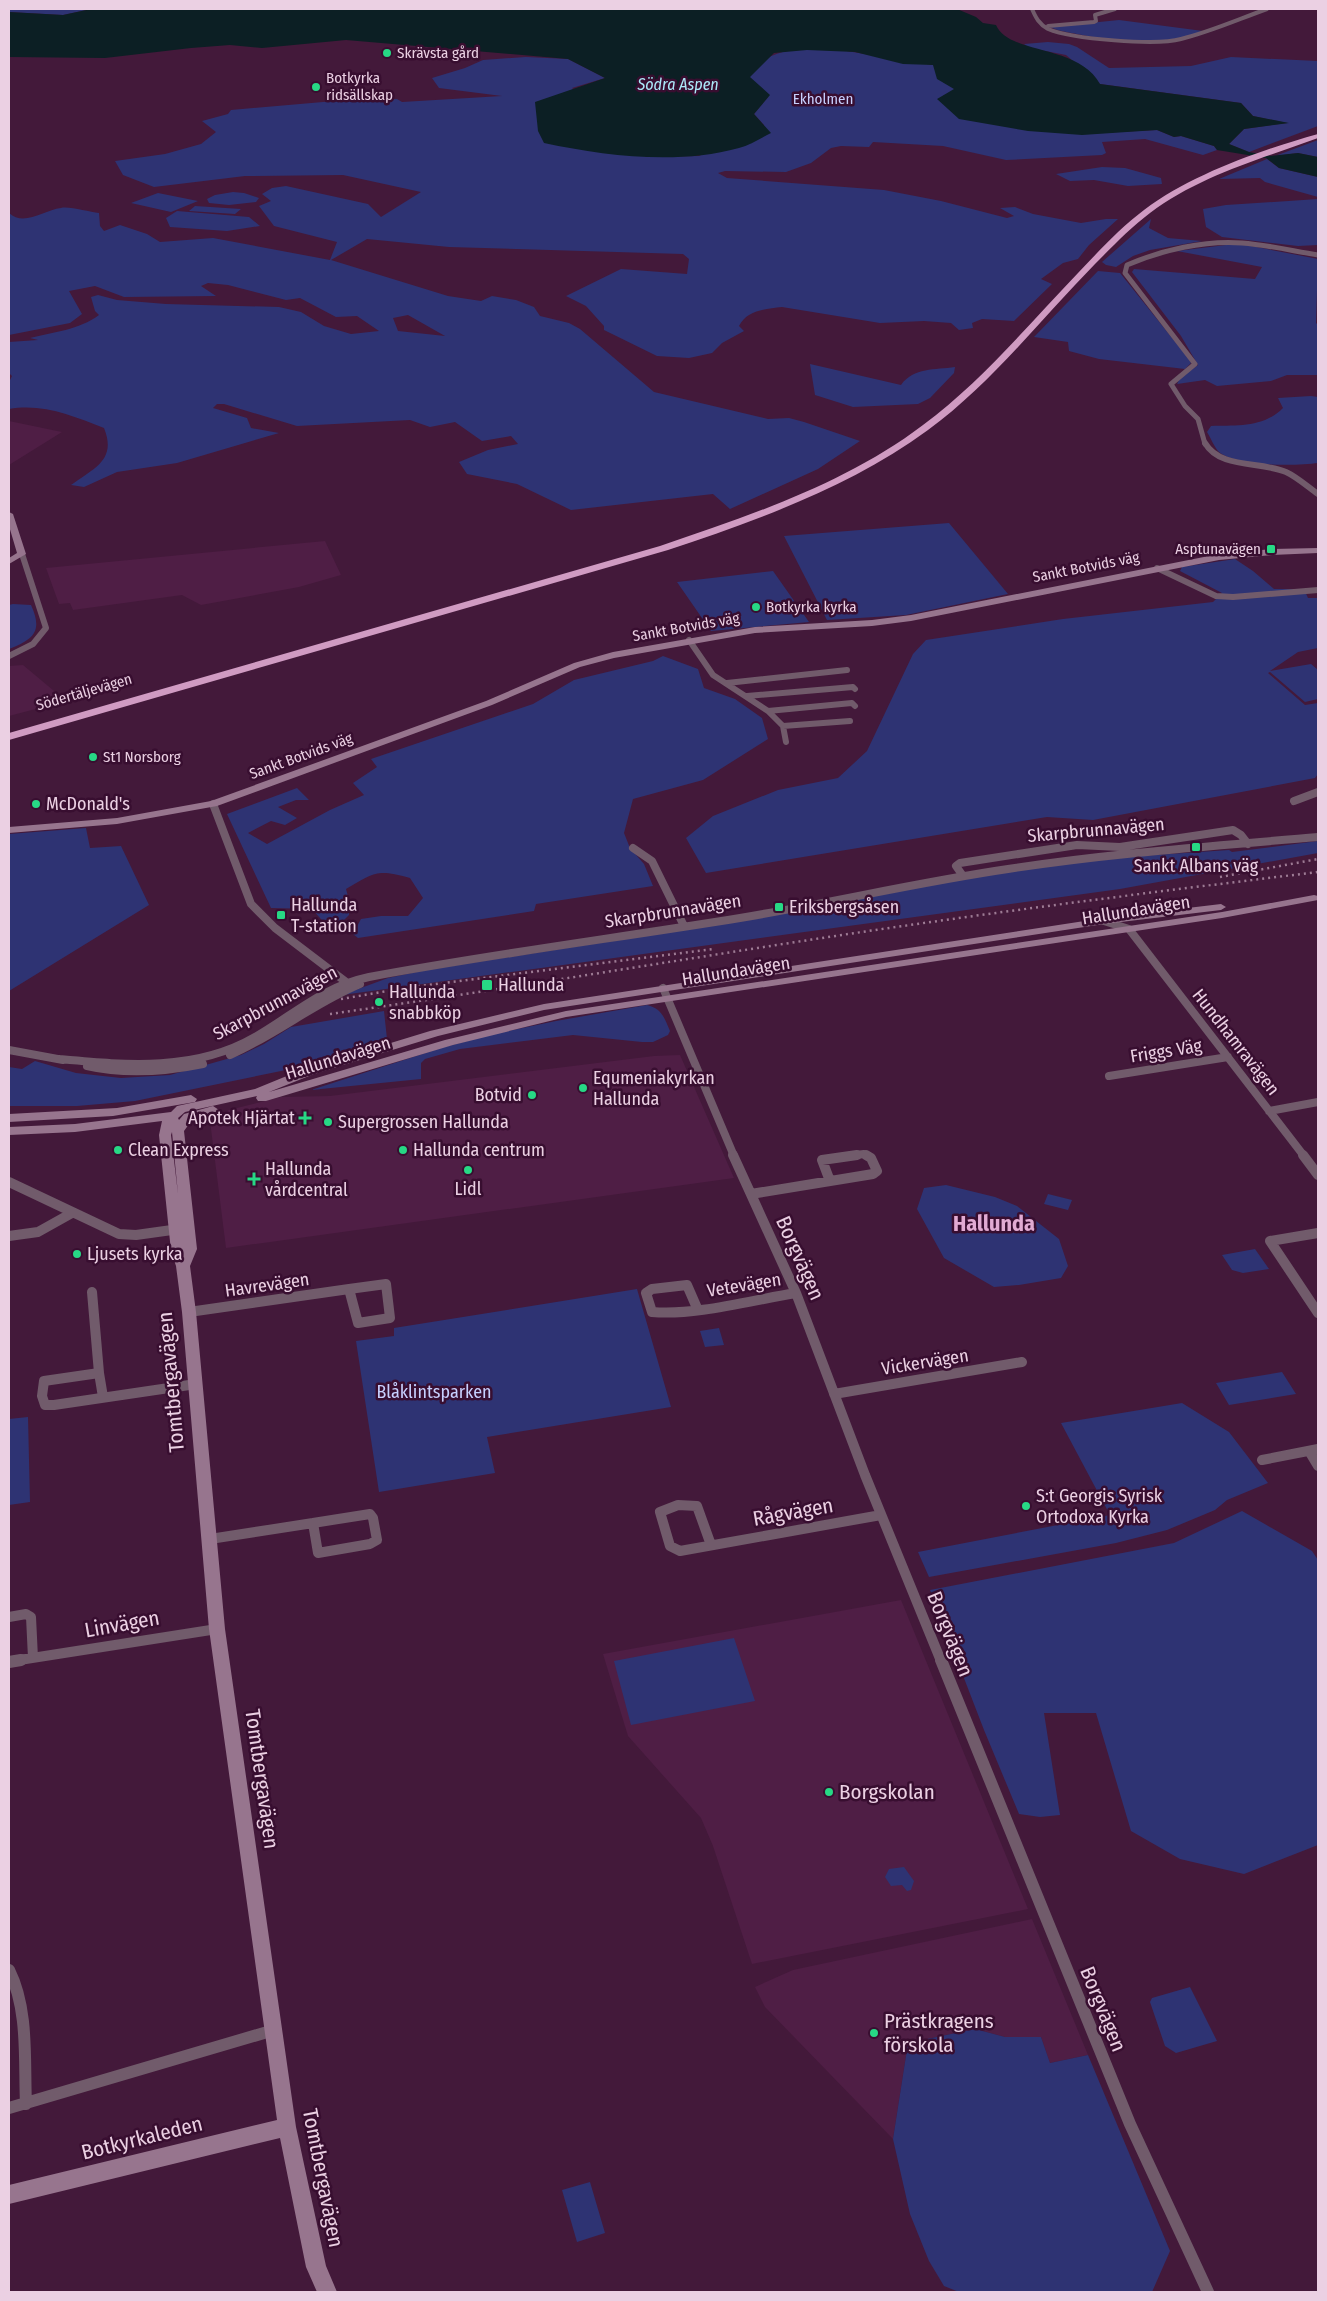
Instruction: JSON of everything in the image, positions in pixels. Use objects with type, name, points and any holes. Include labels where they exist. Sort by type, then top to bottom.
[{"type":"highway","points":[[9,738],[171,687],[656,544],[752,510],[818,481],[878,448],[938,407],[1108,236],[1141,208],[1161,195],[1207,173],[1318,131]]},
{"type":"highway","points":[[9,748],[171,687],[664,548],[761,514],[811,492],[888,452],[949,409],[1117,238],[1150,209],[1214,175],[1318,136]]},
{"type":"highway","name":"Södertäljevägen","points":[[9,729],[171,687]]},
{"type":"main road","points":[[9,514],[22,554],[9,561]]},
{"type":"main road","name":"Sankt Botvids väg","points":[[9,830],[142,817],[213,804],[489,703],[577,665],[689,640],[756,630],[872,623],[911,618],[1157,568],[1248,554],[1318,552]]},
{"type":"main road","name":"Sankt Botvids väg","points":[[9,824],[80,818],[142,817]]},
{"type":"main road","name":"Hallundavägen","points":[[9,1131],[75,1128],[171,1116],[228,1106],[280,1094],[496,1029],[666,993],[1104,922],[1316,898]]},
{"type":"main road","name":"Hallundavägen","points":[[171,1116],[181,1108],[258,1092],[310,1072],[434,1033],[506,1015],[577,1001],[666,993],[1129,929],[1316,898]]},
{"type":"main road","name":"Hallundavägen","points":[[113,1112],[219,1094],[310,1072]]},
{"type":"main road","points":[[75,1128],[144,1124],[172,1133],[188,1117],[228,1106]]},
{"type":"main road","name":"Hallundavägen","points":[[9,1118],[153,1110],[171,1116]]},
{"type":"main road","name":"Tomtbergavägen","points":[[171,1116],[181,1228],[190,1249],[183,1266],[196,1384],[218,1629],[287,2126],[316,2267],[327,2292]]},
{"type":"main road","name":"Botkyrkaleden","points":[[9,2195],[287,2126]]},
{"type":"street","points":[[1032,9],[1038,21],[1045,26],[1105,40],[1173,41],[1268,9]]},
{"type":"street","points":[[1045,26],[1094,22],[1095,15],[1115,9]]},
{"type":"street","points":[[1318,255],[1242,243],[1204,244],[1142,257],[1127,265],[1125,273],[1195,364],[1171,384],[1185,406],[1198,419],[1209,450],[1222,458],[1286,472],[1318,494]]},
{"type":"street","points":[[9,656],[33,644],[46,628],[22,554]]},
{"type":"street","points":[[1157,568],[1205,592],[1222,597],[1318,590]]},
{"type":"street","points":[[689,640],[698,651],[706,668],[768,711],[783,726],[786,742]]},
{"type":"street","points":[[727,683],[847,670]]},
{"type":"street","points":[[747,696],[853,686],[855,690]]},
{"type":"street","points":[[768,711],[852,703],[855,706]]},
{"type":"street","points":[[783,726],[850,721]]},
{"type":"street","points":[[1294,801],[1318,792]]},
{"type":"street","points":[[213,804],[251,904],[275,928],[349,985]]},
{"type":"street","name":"Skarpbrunnavägen","points":[[963,876],[956,866],[960,863],[1077,845],[1120,847],[1229,830],[1238,833],[1248,844]]},
{"type":"street","name":"Skarpbrunnavägen","points":[[9,1050],[118,1072],[165,1070],[207,1063],[260,1042],[349,985],[388,974],[684,926],[963,876],[1075,859],[1318,837]]},
{"type":"street","points":[[633,848],[652,861],[684,926]]},
{"type":"street","points":[[1104,922],[1129,929],[1130,924],[1139,917]]},
{"type":"street","name":"Hundhamravägen","points":[[1129,929],[1318,1175]]},
{"type":"street","name":"Borgvägen","points":[[666,993],[751,1194],[796,1293],[881,1515],[1126,2115],[1208,2292]]},
{"type":"street","name":"Friggs Väg","points":[[1109,1076],[1228,1057]]},
{"type":"street","points":[[1270,1111],[1318,1102]]},
{"type":"street","points":[[751,1194],[873,1174],[877,1171],[871,1158],[864,1154],[822,1160],[830,1181]]},
{"type":"street","points":[[9,1182],[119,1234],[136,1235],[181,1228]]},
{"type":"street","points":[[9,1236],[38,1232],[72,1213]]},
{"type":"street","points":[[1318,1233],[1270,1241],[1318,1313]]},
{"type":"street","name":"Havrevägen","points":[[189,1312],[386,1284],[390,1318],[358,1323],[350,1290]]},
{"type":"street","name":"Vetevägen","points":[[696,1308],[687,1284],[652,1289],[646,1292],[652,1312],[656,1314],[696,1308],[796,1293]]},
{"type":"street","points":[[92,1292],[103,1397]]},
{"type":"street","name":"Vickervägen","points":[[834,1394],[1022,1362]]},
{"type":"street","points":[[99,1373],[44,1381],[42,1398],[45,1406],[196,1384]]},
{"type":"street","points":[[1262,1460],[1313,1450],[1318,1466]]},
{"type":"street","name":"Rågvägen","points":[[711,1545],[697,1506],[686,1504],[667,1508],[660,1512],[670,1546],[680,1551],[881,1515]]},
{"type":"street","points":[[210,1539],[370,1514],[376,1540],[370,1544],[318,1553],[313,1523]]},
{"type":"street","points":[[9,1617],[26,1614],[31,1617],[33,1658]]},
{"type":"street","name":"Linvägen","points":[[9,1662],[218,1629]]},
{"type":"street","points":[[9,1970],[14,1977],[19,1997],[26,2104]]},
{"type":"street","points":[[9,2108],[274,2030]]},
{"type":"shaded area","points":[[9,421],[62,432],[9,465]]},
{"type":"shaded area","points":[[325,541],[341,575],[299,587],[201,605],[182,595],[73,610],[70,603],[59,604],[46,568]]},
{"type":"shaded area","points":[[23,665],[66,701],[9,716],[9,666]]},
{"type":"shaded area","points":[[680,1055],[734,1178],[226,1248],[210,1121],[229,1110],[281,1097],[330,1096],[654,1056]]},
{"type":"shaded area","name":"Borgskolan","points":[[901,1600],[1028,1909],[752,1964],[713,1846],[701,1818],[628,1736],[603,1654]]},
{"type":"shaded area","name":"Prästkragens förskola","points":[[1032,1919],[1088,2055],[1050,2063],[1041,2037],[1005,2037],[975,2029],[908,2043],[893,2139],[765,2007],[755,1987],[793,1970]]},
{"type":"green space","points":[[9,9],[91,9],[63,15],[9,12]]},
{"type":"green space","points":[[1119,20],[1203,31],[1172,39],[1140,42],[1092,37],[1056,30],[1050,27]]},
{"type":"green space","points":[[1048,42],[1069,44],[1077,47],[1109,68],[1191,66],[1231,57],[1318,61],[1318,126],[1249,152],[1229,144],[1244,129],[1287,123],[1253,116],[1241,103],[1100,84],[1066,55],[1030,48],[1024,44]]},
{"type":"green space","name":"Ekholmen","points":[[834,49],[933,65],[1077,134],[1157,130],[1174,137],[1181,136],[1214,146],[1217,150],[1203,155],[1145,139],[1102,142],[1106,153],[1102,155],[1006,160],[943,146],[873,142],[869,147],[841,146],[831,148],[811,163],[786,172],[725,171],[718,173],[727,178],[884,190],[941,201],[1007,218],[1014,216],[1000,208],[1015,207],[1033,214],[1081,223],[1118,219],[1089,245],[1078,259],[1063,263],[1041,279],[1052,284],[1014,321],[982,319],[972,323],[973,328],[959,330],[951,323],[924,321],[880,323],[782,307],[752,313],[739,326],[744,331],[722,343],[712,353],[689,358],[657,356],[604,330],[604,326],[586,306],[566,296],[621,269],[687,274],[689,259],[683,254],[449,247],[367,239],[331,260],[448,296],[481,301],[492,296],[516,300],[534,307],[540,316],[569,323],[580,329],[654,392],[768,419],[789,418],[860,441],[818,469],[730,509],[713,494],[571,510],[517,484],[467,474],[459,462],[488,450],[518,444],[511,436],[482,441],[455,422],[430,427],[410,420],[297,426],[224,404],[217,404],[213,408],[247,418],[251,428],[279,433],[177,463],[117,472],[84,487],[71,485],[95,468],[105,456],[108,448],[104,428],[46,409],[9,409],[9,382],[12,376],[9,373],[9,342],[38,340],[30,338],[66,330],[91,320],[99,315],[95,311],[91,297],[98,295],[117,300],[166,304],[279,307],[301,312],[324,326],[351,334],[379,331],[357,316],[336,317],[300,298],[286,300],[228,285],[208,283],[201,286],[216,296],[124,297],[95,286],[69,291],[82,314],[70,323],[9,335],[9,213],[15,217],[28,218],[54,209],[74,208],[99,213],[100,226],[104,231],[120,225],[147,234],[160,242],[213,238],[330,260],[337,242],[274,226],[259,206],[271,201],[262,194],[272,188],[286,186],[368,204],[381,217],[421,192],[343,175],[245,176],[154,187],[123,175],[115,161],[165,154],[201,144],[216,132],[202,121],[228,114],[231,110],[346,100],[397,99],[402,102],[502,96],[439,88],[432,78],[465,68],[483,60],[526,57],[568,59],[605,78],[572,88],[646,157],[699,156],[764,125],[754,114],[768,97],[749,78],[766,59],[786,51]],"holes":[[[408,315],[445,336],[398,331],[393,318]]]},
{"type":"green space","points":[[1318,140],[1318,157],[1298,153],[1275,156]]},
{"type":"green space","points":[[1267,159],[1279,168],[1318,177],[1318,197],[1265,182],[1260,178],[1219,179]]},
{"type":"green space","points":[[1102,167],[1125,168],[1161,178],[1162,184],[1128,186],[1094,180],[1070,181],[1056,174]]},
{"type":"green space","points":[[233,192],[259,198],[256,202],[229,205],[209,203],[207,199],[215,195]]},
{"type":"green space","points":[[158,193],[198,201],[171,212],[131,203]]},
{"type":"green space","points":[[1318,199],[1318,245],[1298,246],[1222,237],[1206,227],[1203,209],[1226,205]]},
{"type":"green space","points":[[195,206],[241,209],[235,214],[189,211]]},
{"type":"green space","points":[[177,211],[249,217],[260,226],[227,231],[170,227],[166,218]]},
{"type":"green space","points":[[1151,219],[1149,228],[1168,238],[1202,241],[1150,250],[1133,256],[1116,267],[1102,262]]},
{"type":"green space","points":[[1226,245],[1246,245],[1318,259],[1316,323],[1318,325],[1318,375],[1287,375],[1271,381],[1217,386],[1205,380],[1177,384],[1180,378],[1198,365],[1181,336],[1132,272],[1134,269],[1255,279],[1262,267],[1177,251]]},
{"type":"green space","points":[[1098,271],[1120,273],[1189,359],[1191,363],[1185,369],[1099,359],[1069,351],[1068,342],[1034,337]]},
{"type":"green space","points":[[810,364],[901,385],[912,375],[925,370],[955,367],[954,373],[930,398],[918,404],[853,407],[815,395]]},
{"type":"green space","points":[[1318,397],[1318,463],[1282,465],[1252,463],[1228,457],[1219,452],[1207,432],[1211,426],[1249,424],[1267,419],[1283,408],[1278,398]]},
{"type":"green space","points":[[949,523],[1008,594],[906,615],[827,620],[784,536]]},
{"type":"green space","points":[[1235,559],[1274,589],[1304,589],[1308,598],[1318,598],[1318,648],[1298,652],[1270,671],[1311,664],[1318,670],[1318,699],[1305,702],[1270,672],[1268,673],[1305,705],[1318,703],[1318,774],[1315,778],[1093,820],[1047,817],[706,873],[686,838],[713,816],[778,790],[838,778],[867,751],[913,654],[926,640],[1063,619],[1213,602],[1222,593],[1180,571],[1182,567]]},
{"type":"green space","points":[[773,571],[809,622],[711,631],[677,582]]},
{"type":"green space","points":[[9,605],[31,605],[35,614],[36,628],[34,633],[25,642],[9,649]]},
{"type":"green space","points":[[663,656],[698,669],[704,688],[735,699],[762,718],[768,739],[703,780],[633,799],[624,833],[630,848],[644,864],[653,886],[536,904],[534,911],[358,938],[353,934],[361,919],[381,916],[408,916],[423,898],[410,878],[383,873],[377,874],[346,889],[349,900],[349,915],[334,930],[328,927],[312,909],[271,908],[227,814],[297,788],[309,800],[296,800],[278,807],[297,818],[285,825],[271,821],[248,833],[267,844],[330,810],[364,795],[353,783],[377,767],[371,759],[533,704],[574,680],[653,661]]},
{"type":"green space","points":[[86,828],[90,848],[121,846],[149,905],[9,991],[9,834]]},
{"type":"green space","points":[[1318,841],[1318,853],[1120,889],[342,995],[388,978],[426,970],[764,917],[969,877],[1111,858],[1229,850],[1232,852]]},
{"type":"green space","points":[[647,1005],[659,1011],[670,1031],[668,1035],[653,1042],[573,1035],[460,1049],[425,1059],[421,1063],[421,1079],[311,1090],[441,1048],[494,1034]]},
{"type":"green space","points":[[384,1011],[387,1039],[286,1070],[135,1101],[77,1106],[9,1106],[9,1067],[22,1069],[35,1061],[76,1073],[121,1078],[170,1075],[241,1055],[264,1044],[291,1027]]},
{"type":"green space","points":[[946,1185],[995,1197],[1017,1206],[1059,1239],[1068,1266],[1061,1278],[994,1287],[944,1258],[917,1209],[924,1188]]},
{"type":"green space","points":[[1048,1194],[1072,1200],[1068,1210],[1044,1204]]},
{"type":"green space","points":[[1255,1249],[1269,1269],[1243,1273],[1232,1270],[1222,1255]]},
{"type":"green space","name":"Blåklintsparken","points":[[637,1289],[671,1407],[487,1437],[495,1473],[379,1492],[356,1341],[394,1336],[394,1328]]},
{"type":"green space","points":[[719,1328],[724,1345],[705,1347],[700,1331]]},
{"type":"green space","points":[[1282,1372],[1296,1394],[1229,1405],[1216,1383]]},
{"type":"green space","points":[[1182,1403],[1229,1432],[1268,1483],[1227,1500],[1215,1510],[1167,1530],[1116,1543],[929,1577],[918,1552],[1110,1515],[1061,1423]]},
{"type":"green space","points":[[28,1417],[30,1502],[9,1505],[9,1419]]},
{"type":"green space","points":[[1242,1511],[1312,1551],[1318,1560],[1318,1845],[1244,1874],[1180,1859],[1131,1831],[1096,1713],[1044,1713],[1060,1815],[1040,1817],[1019,1814],[984,1730],[930,1590],[1174,1543]]},
{"type":"green space","points":[[734,1638],[755,1701],[631,1725],[614,1661]]},
{"type":"green space","points":[[904,1867],[914,1881],[911,1890],[907,1891],[902,1885],[891,1886],[885,1877],[889,1869]]},
{"type":"green space","points":[[1190,1987],[1217,2041],[1176,2053],[1165,2046],[1150,2002],[1152,1998]]},
{"type":"green space","points":[[975,2029],[1005,2037],[1041,2037],[1050,2063],[1088,2055],[1170,2251],[1152,2292],[959,2292],[944,2286],[929,2261],[910,2214],[893,2139],[908,2043]]},
{"type":"green space","points":[[590,2182],[605,2233],[577,2242],[562,2190]]},
{"type":"water","name":"Södra Aspen","points":[[91,9],[957,9],[976,17],[983,23],[996,25],[1003,35],[1015,41],[1076,62],[1090,71],[1100,84],[1241,103],[1253,116],[1289,123],[1244,129],[1229,144],[1249,152],[1270,156],[1298,153],[1318,157],[1318,177],[1279,168],[1266,158],[1217,150],[1214,146],[1181,136],[1174,137],[1157,130],[1082,135],[1028,131],[959,119],[937,99],[954,89],[937,79],[933,65],[903,64],[855,52],[807,50],[774,53],[750,77],[770,95],[754,114],[771,133],[739,148],[691,156],[666,157],[617,155],[544,143],[538,131],[535,102],[605,78],[568,59],[346,40],[262,48],[230,45],[105,58],[9,57],[9,12],[63,15]]},
{"type":"railway","points":[[1220,877],[1318,859]]},
{"type":"railway","points":[[330,1014],[926,923],[1318,872]]},
{"type":"railway","points":[[341,999],[405,988],[713,949]]},
{"type":"place","name":"Skrävsta gård","points":[[387,53]]},
{"type":"place","name":"Botkyrka ridsällskap","points":[[316,87]]},
{"type":"place","name":"Asptunavägen","points":[[1271,549]]},
{"type":"place","name":"Botkyrka kyrka","points":[[756,607]]},
{"type":"place","name":"St1 Norsborg","points":[[93,757]]},
{"type":"place","name":"McDonald's","points":[[36,804]]},
{"type":"place","name":"Sankt Albans väg","points":[[1196,847]]},
{"type":"place","name":"Eriksbergsåsen","points":[[779,907]]},
{"type":"place","name":"Hallunda T-station","points":[[281,915]]},
{"type":"place","name":"Hallunda","points":[[487,985]]},
{"type":"place","name":"Hallunda snabbköp","points":[[379,1002]]},
{"type":"place","name":"Equmeniakyrkan Hallunda","points":[[583,1088]]},
{"type":"place","name":"Botvid","points":[[532,1095]]},
{"type":"place","name":"Apotek Hjärtat","points":[[305,1118]]},
{"type":"place","name":"Supergrossen Hallunda","points":[[328,1122]]},
{"type":"place","name":"Clean Express","points":[[118,1150]]},
{"type":"place","name":"Hallunda centrum","points":[[403,1150]]},
{"type":"place","name":"Lidl","points":[[468,1170]]},
{"type":"place","name":"Hallunda vårdcentral","points":[[254,1179]]},
{"type":"place","name":"Ljusets kyrka","points":[[77,1254]]},
{"type":"place","name":"S:t Georgis Syrisk Ortodoxa Kyrka","points":[[1026,1506]]},
{"type":"place","name":"Borgskolan","points":[[829,1792]]},
{"type":"place","name":"Prästkragens förskola","points":[[874,2033]]},
{"type":"district","name":"Hallunda","points":[[994,1223]]}]
